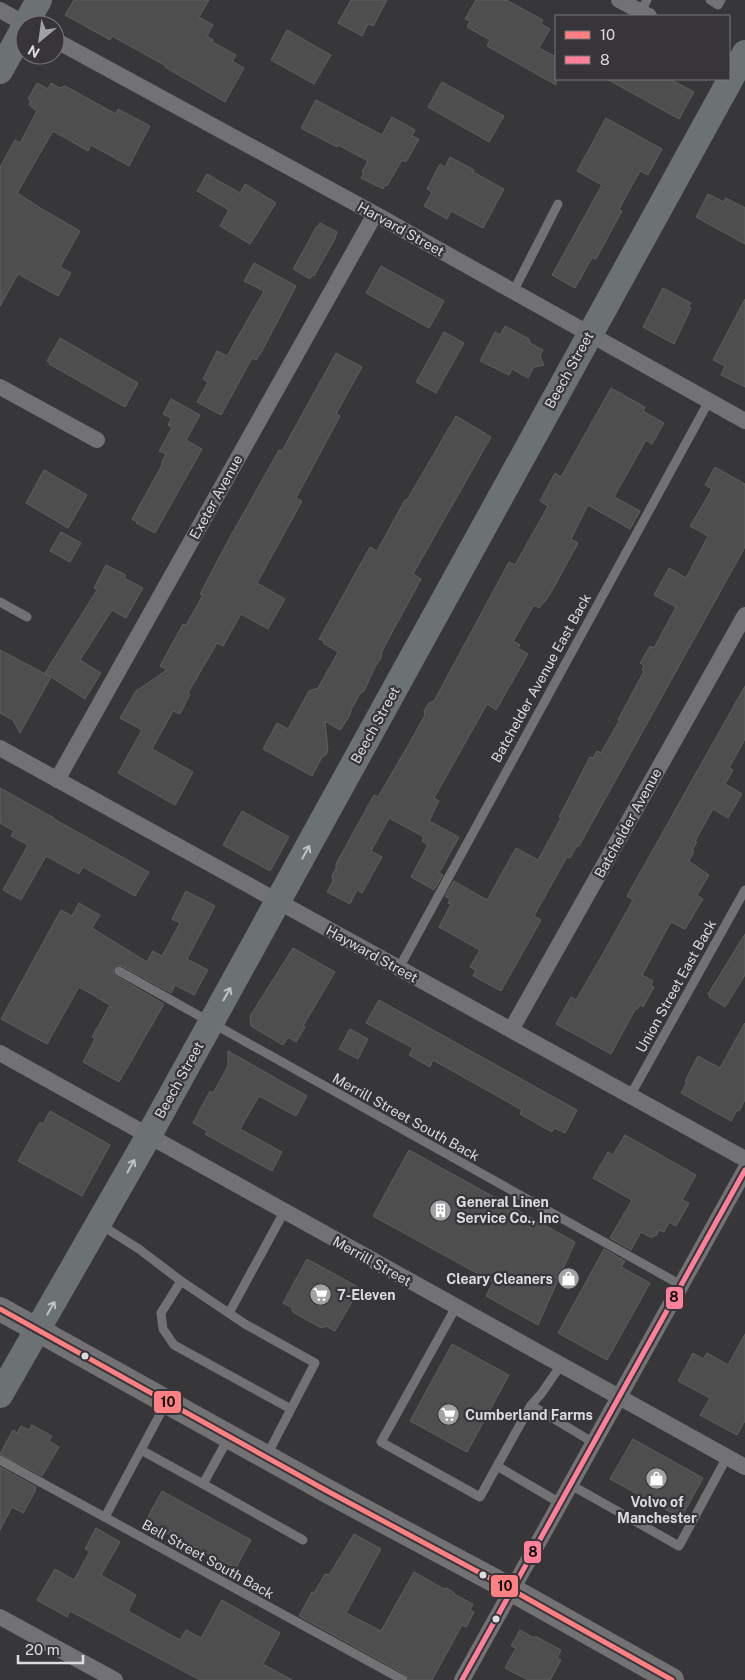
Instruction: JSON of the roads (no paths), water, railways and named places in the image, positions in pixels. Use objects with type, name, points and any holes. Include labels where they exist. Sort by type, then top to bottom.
[{"type":"main road","points":[[32,15],[40,0]]},
{"type":"main road","points":[[0,71],[15,44]]},
{"type":"main road","name":"Beech Street","points":[[0,1395],[148,1136],[739,65]]},
{"type":"main road","points":[[0,1309],[266,1457],[512,1590],[648,1671],[672,1680]]},
{"type":"street","points":[[620,0],[645,9]]},
{"type":"street","points":[[0,10],[15,19]]},
{"type":"street","name":"Harvard Street","points":[[65,45],[375,214],[745,421]]},
{"type":"street","name":"Exeter Avenue","points":[[57,780],[375,214]]},
{"type":"street","points":[[0,388],[97,440]]},
{"type":"street","name":"Batchelder Avenue","points":[[511,1030],[745,615]]},
{"type":"street","name":"Hayward Street","points":[[0,748],[745,1159]]},
{"type":"street","name":"Merrill Street","points":[[0,1054],[745,1467]]},
{"type":"street","points":[[462,1680],[745,1170]]},
{"type":"street","points":[[0,1617],[115,1680]]},
{"type":"lane","points":[[710,0],[718,4],[721,0]]},
{"type":"lane","points":[[513,292],[558,204]]},
{"type":"lane","name":"Batchelder Avenue East Back","points":[[399,968],[709,401]]},
{"type":"lane","points":[[0,602],[27,617]]},
{"type":"lane","name":"Union Street East Back","points":[[630,1096],[745,890]]},
{"type":"lane","name":"Merrill Street South Back","points":[[119,971],[210,1024],[681,1285]]},
{"type":"lane","points":[[229,1313],[284,1212]]},
{"type":"lane","points":[[99,1224],[139,1249],[182,1281],[260,1333],[315,1363],[266,1457]]},
{"type":"lane","points":[[182,1281],[161,1313],[162,1329],[174,1345],[291,1409]]},
{"type":"lane","points":[[456,1307],[382,1442],[480,1497],[531,1405],[561,1365]]},
{"type":"lane","points":[[105,1518],[166,1402]]},
{"type":"lane","points":[[531,1405],[594,1443]]},
{"type":"lane","points":[[203,1484],[229,1436]]},
{"type":"lane","points":[[141,1450],[303,1540]]},
{"type":"lane","points":[[571,1485],[679,1546],[728,1457]]},
{"type":"lane","name":"Bell Street South Back","points":[[0,1460],[403,1680]]},
{"type":"lane","points":[[498,1466],[560,1503]]},
{"type":"place","name":"General Linen Service Co., Inc","points":[[440,1210]]},
{"type":"place","name":"Cleary Cleaners","points":[[569,1279]]},
{"type":"place","name":"7-Eleven","points":[[321,1295]]},
{"type":"place","name":"Cumberland Farms","points":[[449,1415]]},
{"type":"place","name":"Volvo of Manchester","points":[[657,1479]]}]
